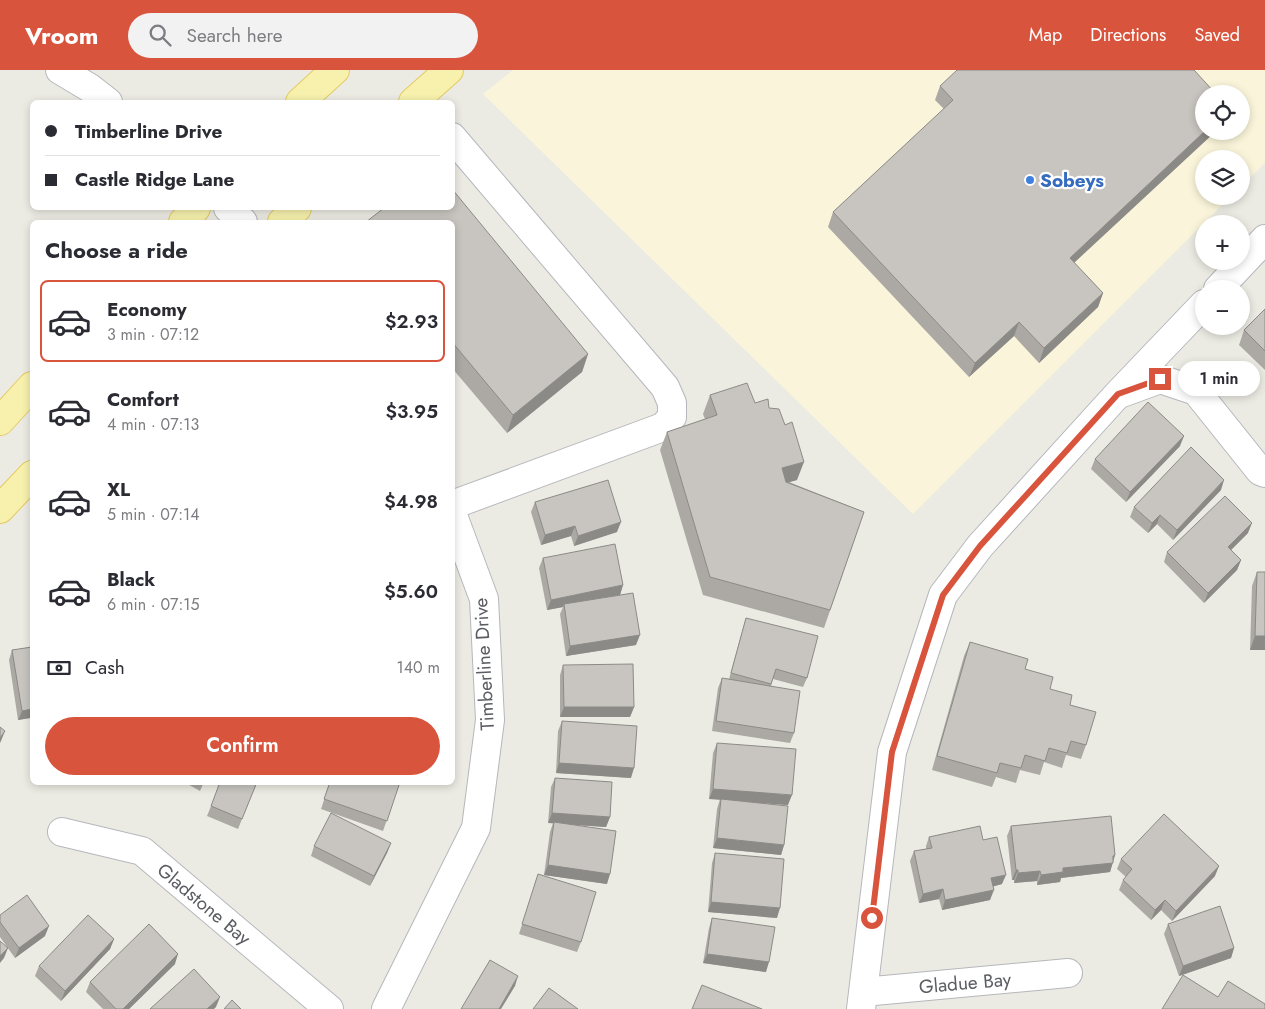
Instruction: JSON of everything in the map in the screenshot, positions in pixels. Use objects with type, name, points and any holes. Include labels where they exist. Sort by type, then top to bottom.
[{"type":"main road","points":[[302,100],[335,70]]},
{"type":"main road","points":[[419,100],[449,70]]},
{"type":"main road","points":[[185,220],[194,210]]},
{"type":"main road","points":[[284,220],[295,210]]},
{"type":"main road","points":[[0,421],[30,388]]},
{"type":"main road","points":[[0,509],[30,477]]},
{"type":"street","points":[[60,70],[90,88],[105,100]]},
{"type":"street","points":[[455,141],[665,387],[672,403],[672,418],[663,427],[455,504]]},
{"type":"street","points":[[230,210],[241,220]]},
{"type":"street","points":[[1226,280],[1265,239]]},
{"type":"street","points":[[862,1001],[892,752],[943,595],[980,546],[1118,394],[1195,313]]},
{"type":"street","points":[[1118,394],[1160,379],[1196,392],[1260,471],[1265,473]]},
{"type":"street","name":"Timberline Drive","points":[[386,1009],[476,828],[490,720],[484,599],[455,521]]},
{"type":"street","name":"Gladstone Bay","points":[[62,832],[142,851],[329,1009]]},
{"type":"street","name":"Gladue Bay","points":[[862,1001],[1068,973]]},
{"type":"shaded area","points":[[513,70],[1265,70],[1265,163],[1250,177],[1250,150],[1195,150],[1195,205],[1222,205],[1212,215],[1195,215],[1195,232],[913,514],[483,94]]},
{"type":"building","points":[[957,70],[1194,70],[1208,85],[1195,85],[1195,140],[1070,258],[1103,293],[1044,348],[1019,322],[975,363],[833,212],[953,100],[940,86]]},
{"type":"building","points":[[455,193],[588,354],[513,415],[455,346],[455,220],[369,220],[381,210],[455,210]]},
{"type":"building","points":[[1265,309],[1265,351],[1249,335],[1250,324]]},
{"type":"building","points":[[747,383],[755,403],[768,399],[769,408],[779,409],[785,425],[792,422],[804,462],[782,468],[786,482],[864,512],[830,610],[710,577],[667,432],[717,415],[710,395]]},
{"type":"building","points":[[1148,402],[1184,436],[1130,492],[1095,459]]},
{"type":"building","points":[[1191,447],[1224,480],[1177,530],[1160,515],[1152,523],[1134,507]]},
{"type":"building","points":[[608,480],[621,522],[578,536],[575,526],[545,535],[535,502]]},
{"type":"building","points":[[1225,496],[1252,523],[1228,547],[1241,560],[1208,593],[1167,552]]},
{"type":"building","points":[[615,544],[623,585],[551,600],[543,558]]},
{"type":"building","points":[[1257,572],[1265,572],[1265,636],[1255,636]]},
{"type":"building","points":[[633,593],[640,635],[570,646],[564,604]]},
{"type":"building","points":[[746,618],[818,636],[807,678],[776,669],[771,684],[731,673]]},
{"type":"building","points":[[970,642],[1028,659],[1025,669],[1053,677],[1050,689],[1072,695],[1070,705],[1096,712],[1086,745],[1071,741],[1067,753],[1049,748],[1045,761],[1025,755],[1021,768],[1000,763],[997,773],[937,756]]},
{"type":"building","points":[[30,647],[30,709],[22,711],[12,650]]},
{"type":"building","points":[[633,664],[634,707],[564,707],[563,665]]},
{"type":"building","points":[[722,678],[800,691],[794,733],[716,721]]},
{"type":"building","points":[[562,721],[637,726],[634,768],[559,763]]},
{"type":"building","points":[[0,727],[5,731],[0,738]]},
{"type":"building","points":[[717,743],[796,749],[792,795],[713,789]]},
{"type":"building","points":[[555,778],[612,782],[610,817],[552,813]]},
{"type":"building","points":[[219,785],[256,785],[242,819],[211,806]]},
{"type":"building","points":[[329,785],[399,785],[387,821],[324,799]]},
{"type":"building","points":[[721,799],[788,806],[784,845],[717,838]]},
{"type":"building","points":[[331,813],[391,843],[374,876],[314,846]]},
{"type":"building","points":[[1164,814],[1219,866],[1176,911],[1165,900],[1155,910],[1123,880],[1132,869],[1121,859]]},
{"type":"building","points":[[1111,816],[1115,855],[1113,856],[1113,863],[1063,868],[1063,872],[1041,875],[1040,871],[1018,873],[1018,870],[1016,870],[1011,826]]},
{"type":"building","points":[[554,822],[616,831],[610,874],[548,865]]},
{"type":"building","points":[[980,826],[983,840],[997,837],[1006,875],[991,878],[994,890],[945,900],[943,889],[923,894],[914,851],[932,848],[929,837]]},
{"type":"building","points":[[715,853],[784,859],[780,908],[711,902]]},
{"type":"building","points":[[538,874],[596,892],[581,942],[522,924]]},
{"type":"building","points":[[27,895],[49,926],[19,948],[0,922],[0,915]]},
{"type":"building","points":[[1220,906],[1234,948],[1183,966],[1168,924]]},
{"type":"building","points":[[88,915],[114,939],[65,991],[39,966]]},
{"type":"building","points":[[712,918],[775,927],[769,962],[707,954]]},
{"type":"building","points":[[149,924],[178,954],[123,1009],[116,1009],[90,982]]},
{"type":"building","points":[[0,941],[8,948],[0,956]]},
{"type":"building","points":[[490,960],[518,976],[499,1009],[461,1009]]},
{"type":"building","points":[[194,969],[220,997],[207,1009],[150,1009]]},
{"type":"building","points":[[1183,975],[1218,997],[1228,981],[1265,1004],[1265,1009],[1162,1009]]},
{"type":"building","points":[[702,985],[762,1009],[692,1009]]},
{"type":"building","points":[[549,988],[578,1009],[533,1009]]},
{"type":"building","points":[[232,1000],[241,1009],[224,1009]]},
{"type":"place","name":"Sobeys","points":[[1030,180]]},
{"type":"route","points":[[872,918],[892,752],[943,595],[980,546],[1118,394],[1160,379]]}]
